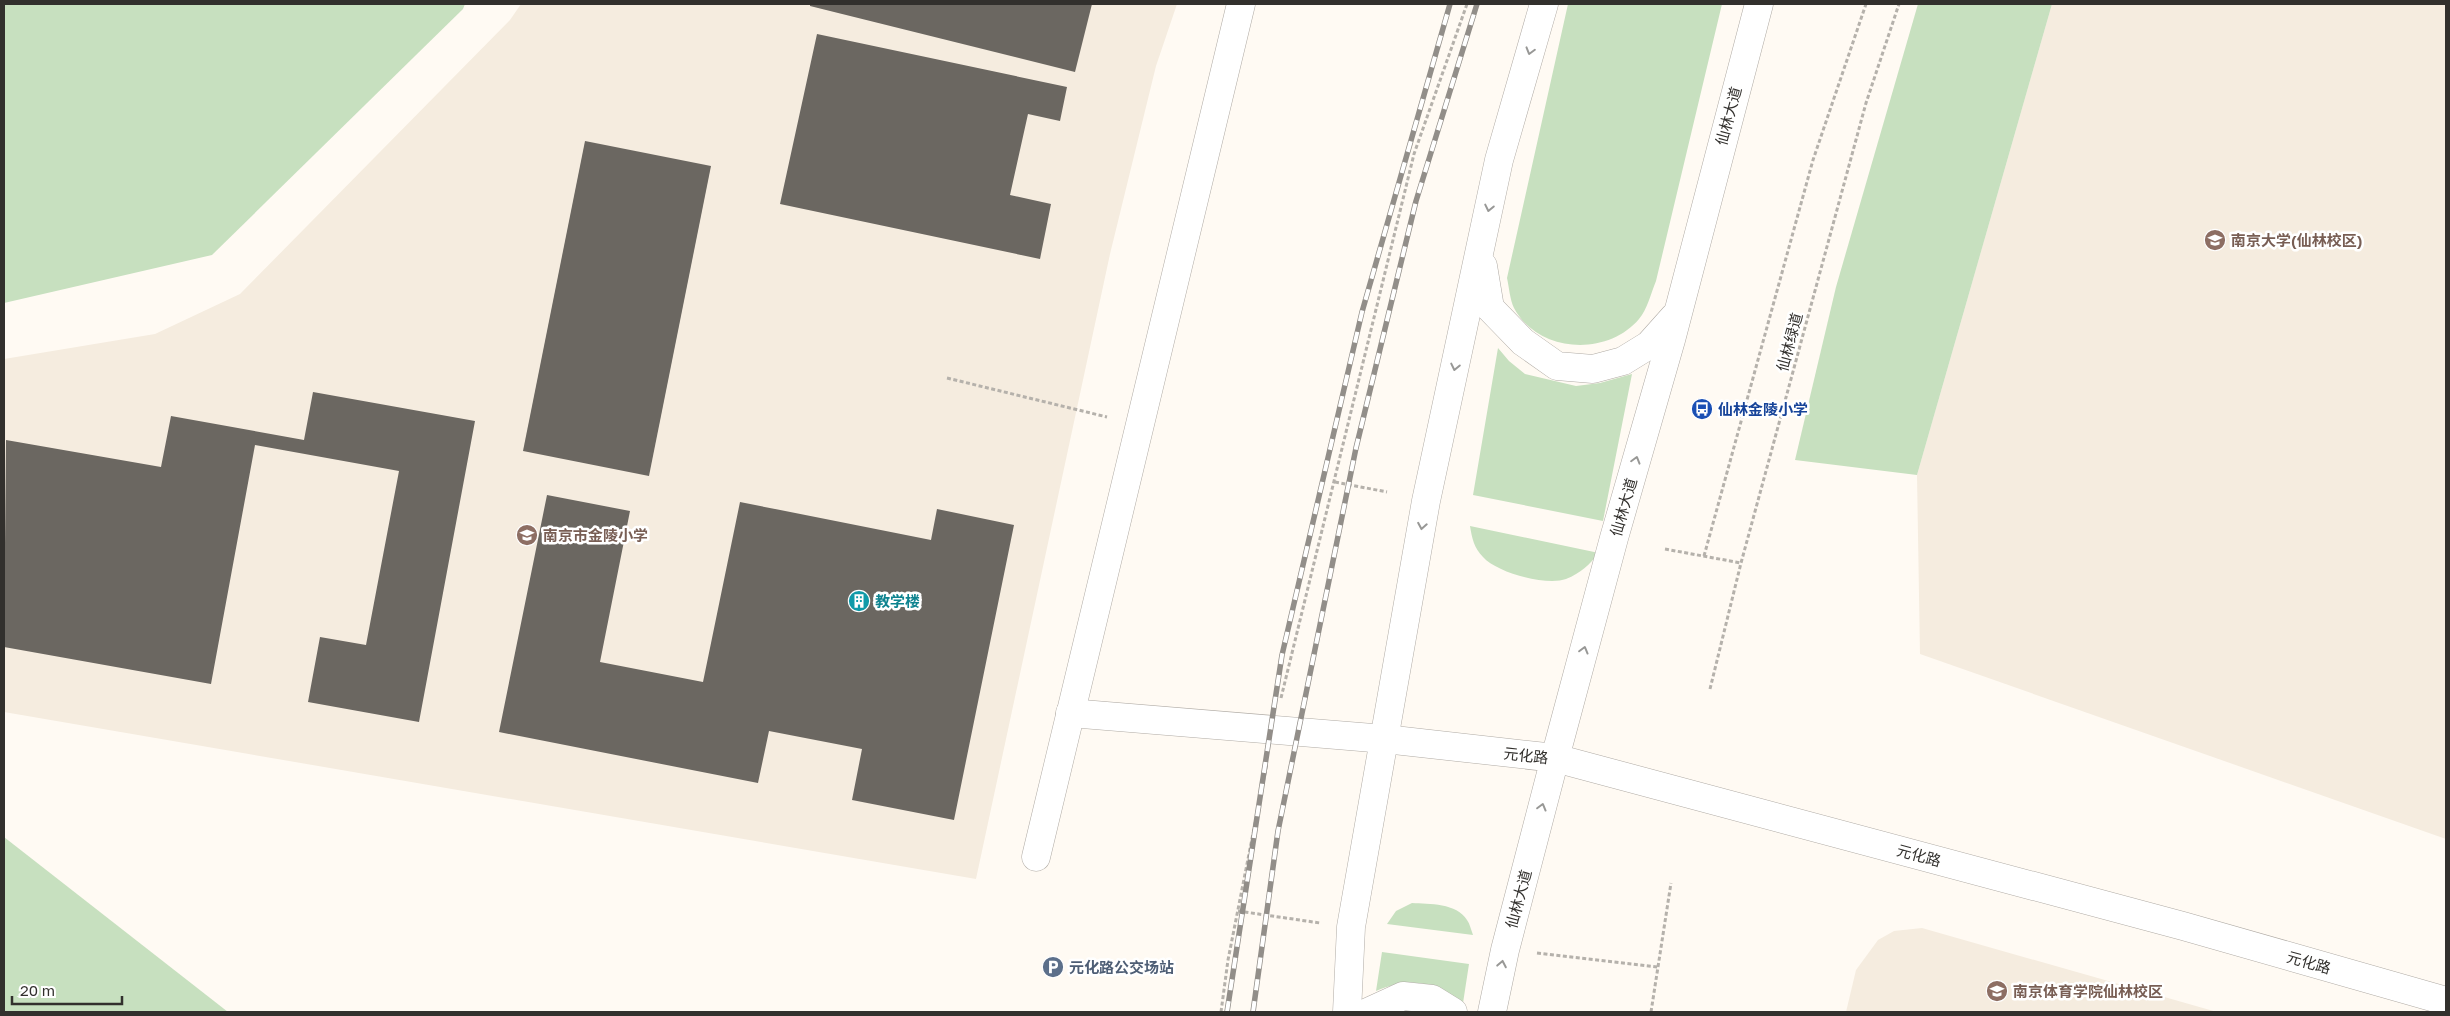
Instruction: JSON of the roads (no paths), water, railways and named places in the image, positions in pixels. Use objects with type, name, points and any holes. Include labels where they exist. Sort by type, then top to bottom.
[{"type":"main road","points":[[1036,857],[1241,4]]},
{"type":"main road","points":[[1347,1012],[1351,927],[1426,500],[1499,160],[1544,4]]},
{"type":"main road","name":"仙林大道","points":[[1492,1012],[1504,950],[1678,312],[1759,4]]},
{"type":"main road","points":[[1480,250],[1490,308],[1523,342],[1557,366],[1593,369],[1623,361],[1649,345],[1678,312]]},
{"type":"main road","name":"元化路","points":[[1070,713],[1273,732],[1384,739],[1555,758],[2183,926],[2446,1002]]},
{"type":"main road","points":[[1368,1012],[1403,996],[1432,999],[1453,1012]]},
{"type":"railway","points":[[1227,1012],[1282,655],[1362,312],[1450,4]]},
{"type":"railway","points":[[1253,1012],[1278,831],[1356,448],[1416,201],[1477,4]]},
{"type":"place","name":"南京大学(仙林校区)","points":[[2215,240]]},
{"type":"place","name":"仙林金陵小学","points":[[1702,409]]},
{"type":"place","name":"南京市金陵小学","points":[[527,535]]},
{"type":"place","name":"教学楼","points":[[859,601]]},
{"type":"place","name":"元化路公交场站","points":[[1053,967]]},
{"type":"place","name":"南京体育学院仙林校区","points":[[1997,991]]}]
